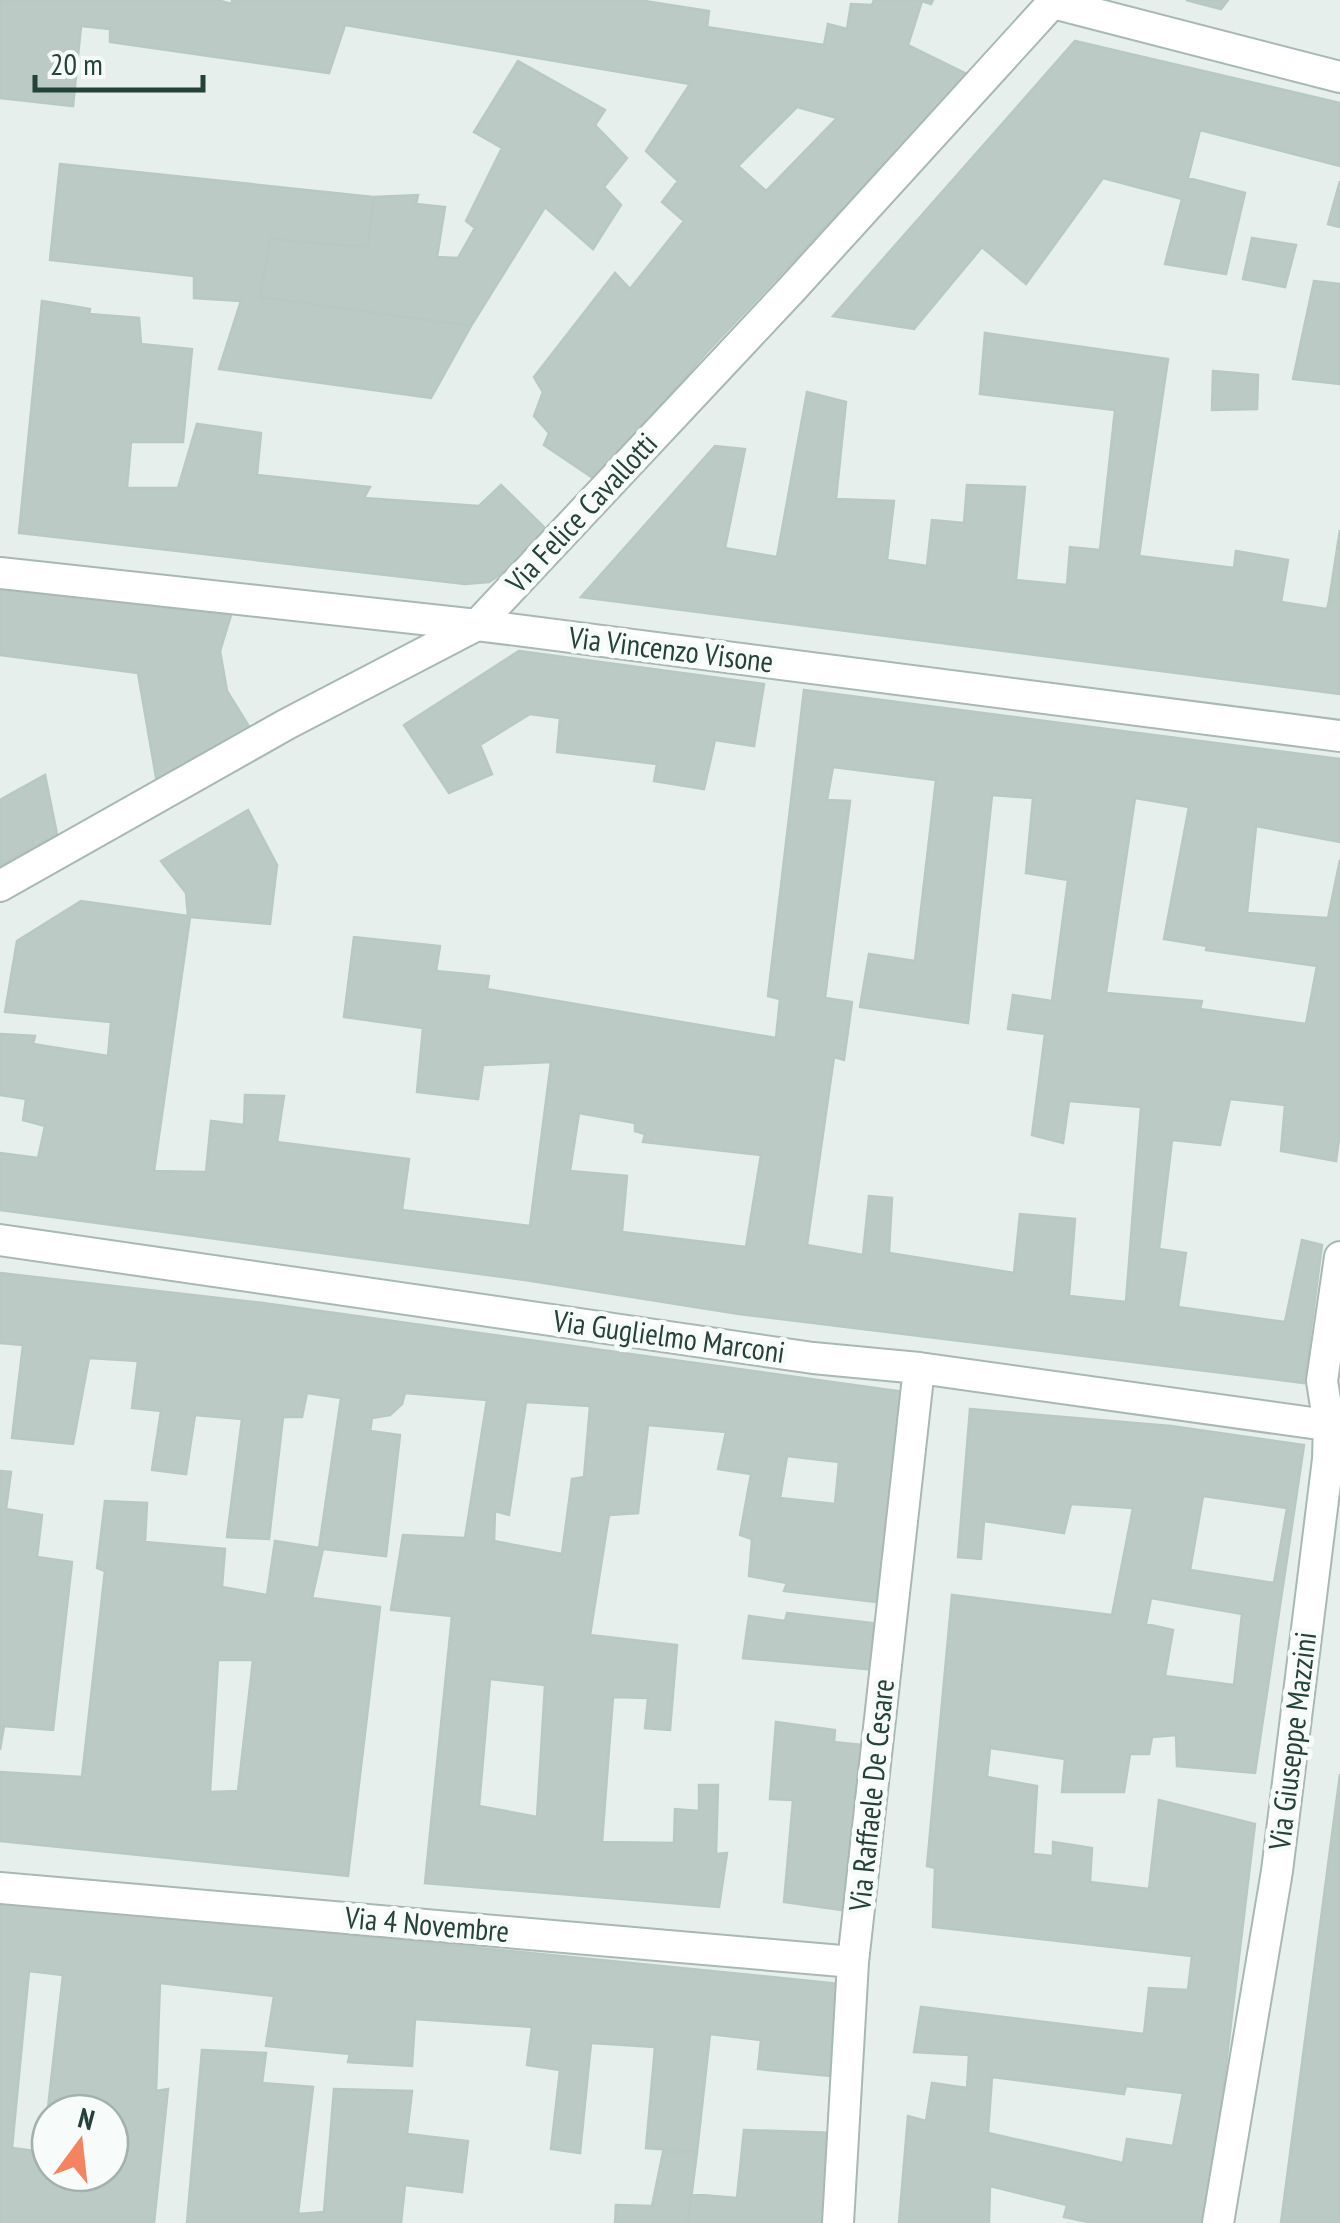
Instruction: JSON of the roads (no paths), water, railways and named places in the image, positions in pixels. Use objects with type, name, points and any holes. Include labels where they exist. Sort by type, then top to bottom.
[{"type":"street","points":[[1054,1],[1340,78]]},
{"type":"street","name":"Via Felice Cavallotti","points":[[0,886],[287,724],[477,625],[792,289],[1054,1]]},
{"type":"street","name":"Via Vincenzo Visone","points":[[0,573],[477,625],[1340,736]]},
{"type":"street","name":"Via Guglielmo Marconi","points":[[0,1240],[813,1358],[919,1368],[1335,1426]]},
{"type":"street","name":"Via Giuseppe Mazzini","points":[[1218,2223],[1277,1871],[1335,1426],[1322,1381],[1340,1257]]},
{"type":"street","name":"Via Raffaele De Cesare","points":[[838,2223],[853,1962],[919,1368]]},
{"type":"street","name":"Via 4 Novembre","points":[[0,1888],[853,1962]]}]
